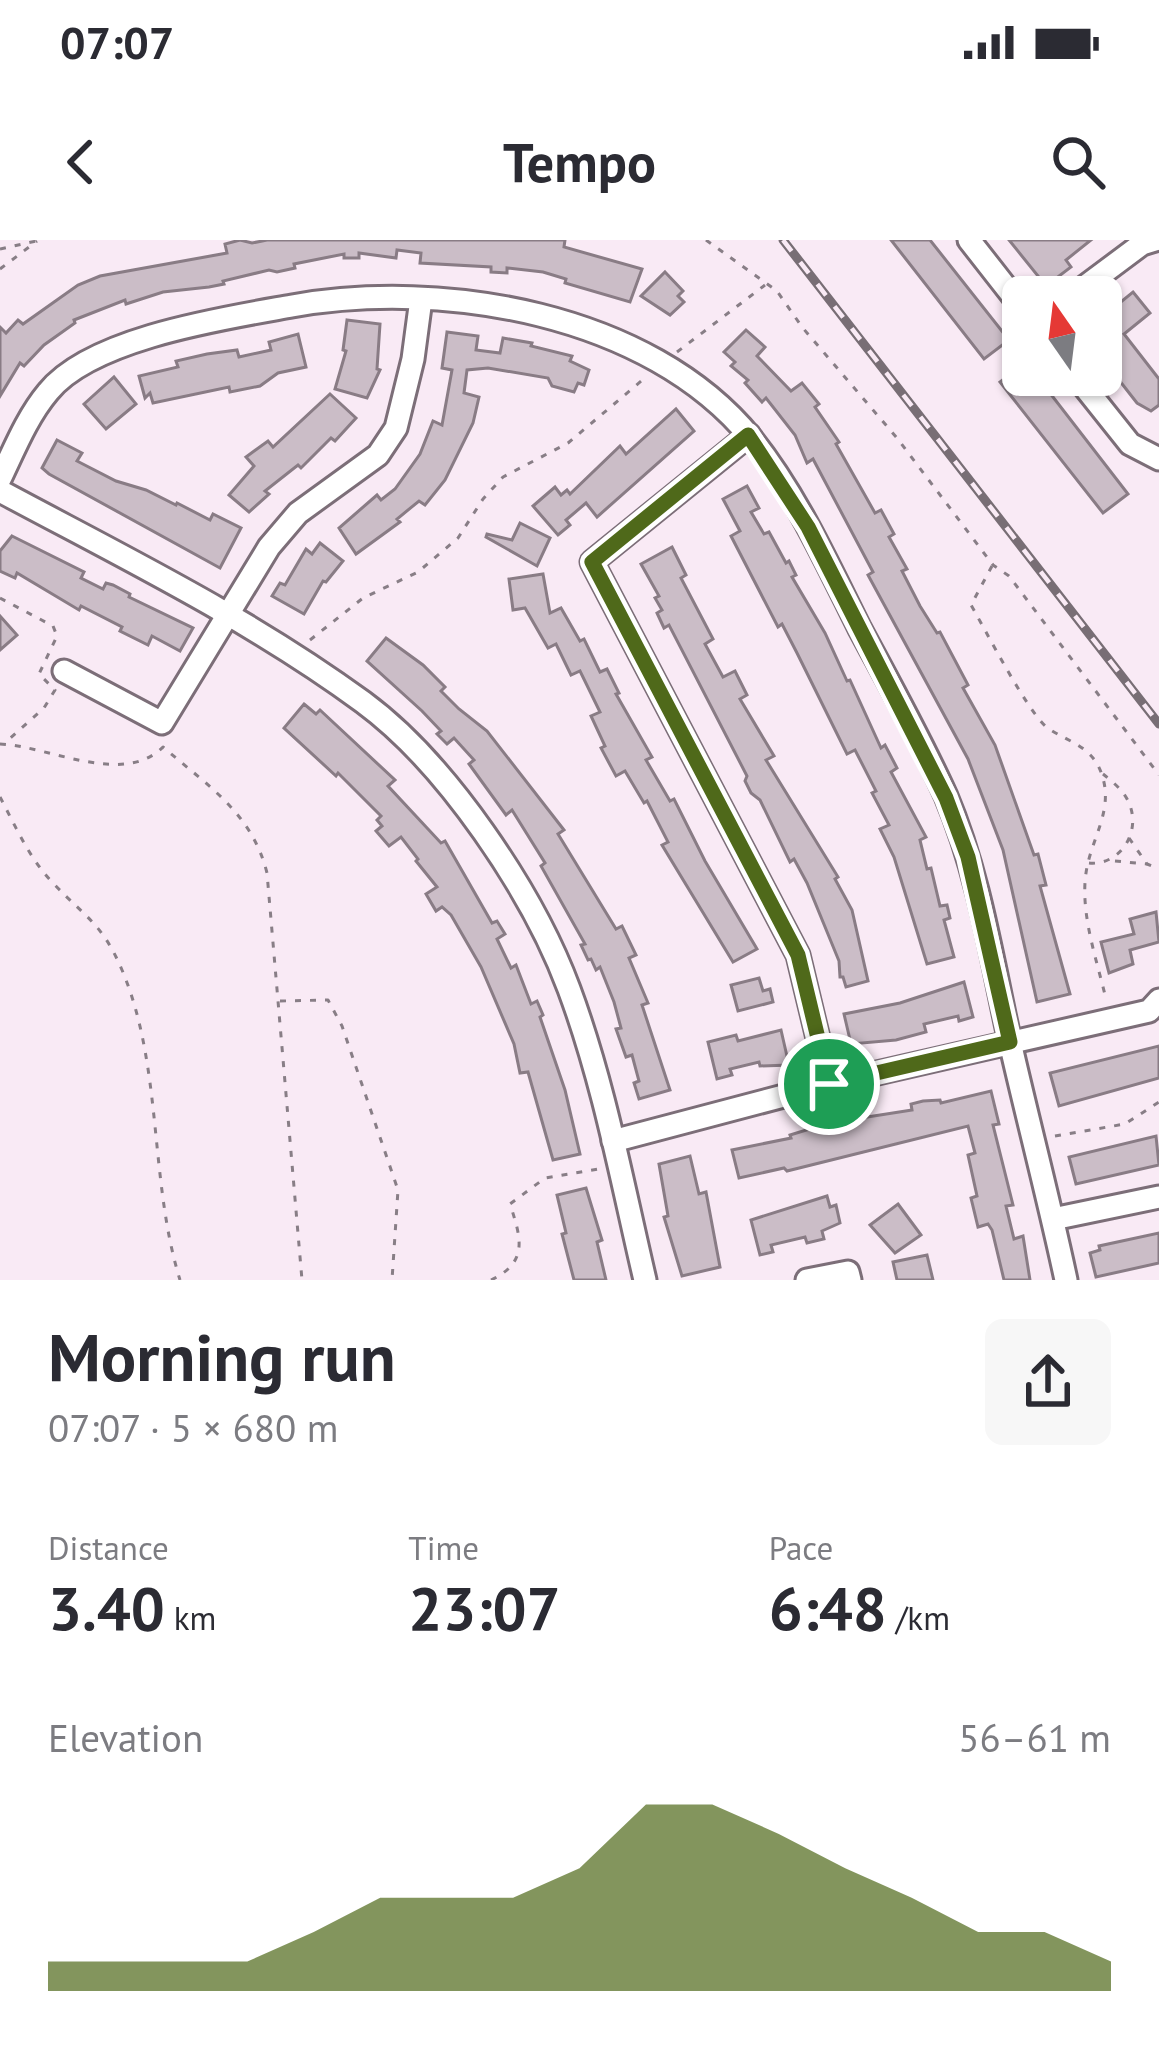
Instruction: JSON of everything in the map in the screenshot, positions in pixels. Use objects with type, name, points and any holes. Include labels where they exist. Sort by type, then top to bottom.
[{"type":"street","points":[[969,240],[1002,282]]},
{"type":"street","points":[[1099,276],[1142,244],[1155,240]]},
{"type":"street","points":[[0,479],[48,391],[75,368],[112,347],[347,296],[510,308],[645,352],[699,389],[748,435],[808,527],[946,798],[973,876],[1066,1280]]},
{"type":"street","points":[[64,671],[162,723],[269,547],[298,514],[378,454],[396,428],[421,299]]},
{"type":"street","points":[[1092,396],[1130,445],[1159,458]]},
{"type":"street","points":[[748,435],[592,562],[798,955],[829,1084]]},
{"type":"street","points":[[0,490],[230,615],[366,704],[428,762],[501,860],[567,984],[592,1056],[645,1280]]},
{"type":"street","points":[[613,1141],[829,1084],[1149,1011],[1159,1000]]},
{"type":"street","points":[[1053,1219],[1159,1197]]},
{"type":"street","points":[[807,1280],[848,1272],[850,1280]]},
{"type":"path","points":[[0,249],[39,240]]},
{"type":"path","points":[[0,268],[39,240]]},
{"type":"path","points":[[706,240],[776,291],[993,565],[1009,576],[1159,775]]},
{"type":"path","points":[[291,655],[363,598],[418,572],[458,538],[503,477],[568,443],[731,307],[766,284]]},
{"type":"path","points":[[993,565],[971,605],[1041,722],[1089,752],[1102,773],[1105,812],[1085,892],[1111,1019]]},
{"type":"path","points":[[0,598],[52,626],[57,637],[39,674],[55,691],[44,708],[2,744]]},
{"type":"path","points":[[2,744],[120,765],[152,758],[163,747],[237,813],[259,842],[266,873],[302,1280]]},
{"type":"path","points":[[1102,773],[1131,806],[1128,836],[1113,861]]},
{"type":"path","points":[[0,797],[37,864],[104,930],[124,974],[138,1021],[166,1229],[180,1280]]},
{"type":"path","points":[[1128,836],[1147,864]]},
{"type":"path","points":[[1089,863],[1113,861],[1159,869]]},
{"type":"path","points":[[278,1000],[328,1000],[342,1026],[398,1190],[392,1280]]},
{"type":"path","points":[[1034,1142],[1125,1124],[1159,1102]]},
{"type":"path","points":[[491,1280],[511,1269],[519,1254],[510,1204],[545,1178],[619,1166]]},
{"type":"building","points":[[240,240],[565,240],[564,247],[642,269],[630,302],[543,272],[507,268],[507,273],[491,272],[491,267],[420,263],[421,253],[397,250],[396,258],[359,253],[359,258],[344,258],[344,254],[224,284],[163,292],[126,304],[125,300],[74,320],[24,366],[20,363],[0,396],[0,327],[6,333],[18,320],[23,324],[78,285],[100,276],[227,253],[225,244]]},
{"type":"building","points":[[891,240],[930,240],[1002,331],[1002,345],[984,359]]},
{"type":"building","points":[[1009,240],[1091,240],[1066,260],[1071,267],[1059,276],[1038,276]]},
{"type":"building","points":[[665,272],[683,291],[678,296],[684,302],[670,315],[641,296]]},
{"type":"building","points":[[1133,292],[1150,313],[1124,334],[1159,379],[1159,405],[1151,411],[1137,403],[1122,384],[1122,301]]},
{"type":"building","points":[[347,320],[380,324],[380,370],[367,398],[335,389],[346,351]]},
{"type":"building","points":[[746,330],[765,347],[757,356],[791,391],[802,383],[819,404],[815,407],[839,442],[875,513],[881,510],[894,534],[889,537],[920,606],[968,685],[963,688],[995,745],[1034,855],[1038,854],[1046,885],[1040,886],[1070,994],[1037,1002],[1003,850],[968,759],[868,575],[873,572],[813,459],[807,463],[795,435],[766,398],[762,402],[745,383],[748,380],[731,366],[735,362],[724,352]]},
{"type":"building","points":[[447,332],[478,336],[476,350],[500,353],[503,338],[532,343],[572,356],[570,361],[589,370],[584,385],[578,383],[574,392],[552,386],[548,378],[488,368],[467,370],[464,393],[479,397],[473,423],[445,480],[425,505],[419,501],[397,519],[400,522],[356,554],[339,528],[377,495],[381,500],[395,489],[420,454],[433,421],[442,425],[452,370],[442,368]]},
{"type":"building","points":[[298,334],[306,367],[278,373],[260,386],[230,392],[229,387],[153,403],[150,393],[145,398],[139,376],[207,354],[237,350],[239,357],[271,350],[269,342]]},
{"type":"building","points":[[114,377],[136,404],[106,429],[84,404]]},
{"type":"building","points":[[330,394],[356,418],[335,441],[331,438],[301,468],[298,465],[265,491],[269,494],[249,512],[229,495],[254,466],[246,457],[268,441],[273,447]]},
{"type":"building","points":[[1011,396],[1052,396],[1128,494],[1103,513]]},
{"type":"building","points":[[676,409],[694,431],[597,517],[586,503],[566,520],[570,525],[558,535],[533,506],[555,487],[561,495],[567,490],[570,494],[620,446],[626,454]]},
{"type":"building","points":[[57,440],[82,453],[77,461],[116,481],[241,528],[220,568],[49,474],[42,468]]},
{"type":"building","points":[[747,486],[759,508],[751,512],[789,561],[796,575],[792,577],[850,680],[881,748],[885,745],[897,768],[891,772],[926,837],[920,840],[927,869],[931,868],[940,906],[947,905],[950,918],[944,920],[954,957],[927,964],[894,857],[880,829],[889,825],[872,793],[876,791],[855,750],[847,754],[782,624],[778,627],[731,536],[740,531],[723,499]]},
{"type":"building","points":[[520,523],[550,538],[537,566],[486,537],[512,540]]},
{"type":"building","points":[[12,536],[84,572],[81,578],[103,589],[106,583],[113,585],[193,628],[180,651],[152,636],[148,645],[17,573],[15,578],[0,571],[0,551]]},
{"type":"building","points":[[320,543],[343,561],[323,581],[304,614],[272,596],[280,583],[285,585],[306,549],[312,554]]},
{"type":"building","points":[[672,547],[686,575],[681,578],[713,639],[705,644],[723,677],[735,671],[747,695],[740,699],[774,756],[766,760],[838,877],[852,910],[868,981],[846,987],[840,977],[839,961],[807,883],[794,859],[790,862],[760,800],[751,793],[747,776],[669,625],[664,628],[657,613],[662,610],[655,598],[659,596],[641,564]]},
{"type":"building","points":[[543,574],[550,613],[561,608],[600,672],[607,669],[652,757],[646,760],[670,801],[674,799],[757,949],[733,962],[662,845],[668,842],[647,801],[644,803],[625,771],[616,776],[601,748],[605,746],[591,716],[600,712],[580,671],[571,675],[556,644],[548,648],[525,608],[513,610],[509,579]]},
{"type":"building","points":[[0,616],[17,635],[0,650]]},
{"type":"building","points":[[386,638],[423,665],[445,687],[441,691],[487,731],[564,830],[558,834],[616,929],[622,926],[636,955],[629,958],[648,1003],[642,1005],[670,1090],[639,1099],[632,1055],[626,1057],[616,1029],[621,1028],[614,1002],[600,967],[596,970],[588,960],[581,945],[585,944],[541,866],[545,863],[512,810],[506,815],[469,764],[474,760],[454,738],[447,744],[422,711],[367,661]]},
{"type":"building","points":[[304,704],[316,714],[320,710],[395,780],[388,786],[441,843],[445,841],[492,923],[497,921],[505,934],[497,939],[511,968],[516,965],[531,1004],[537,1001],[543,1015],[580,1154],[553,1160],[528,1072],[520,1073],[514,1044],[481,967],[451,915],[442,907],[436,911],[426,894],[437,887],[418,859],[401,837],[389,846],[376,831],[382,826],[377,820],[381,816],[284,728]]},
{"type":"building","points":[[1156,912],[1159,942],[1130,950],[1133,964],[1109,973],[1101,942],[1134,934],[1130,919]]},
{"type":"building","points":[[759,978],[763,991],[770,989],[773,1002],[738,1011],[731,985]]},
{"type":"building","points":[[964,982],[973,1017],[924,1024],[926,1032],[896,1040],[851,1044],[844,1014],[900,1003]]},
{"type":"building","points":[[781,1030],[789,1065],[760,1066],[759,1062],[730,1069],[732,1075],[717,1079],[708,1042],[736,1035],[738,1041]]},
{"type":"building","points":[[1159,1046],[1159,1078],[1059,1106],[1050,1073]]},
{"type":"building","points":[[991,1091],[999,1124],[993,1125],[1013,1205],[1006,1206],[1014,1239],[1023,1236],[1030,1280],[1004,1280],[992,1230],[988,1224],[978,1227],[968,1155],[975,1153],[968,1126],[787,1171],[739,1178],[732,1150],[791,1138],[829,1123],[912,1110],[911,1104],[923,1101],[941,1103]]},
{"type":"building","points":[[1156,1136],[1159,1165],[1076,1184],[1069,1157]]},
{"type":"building","points":[[690,1156],[699,1194],[706,1192],[720,1267],[682,1276],[664,1217],[668,1216],[659,1164]]},
{"type":"building","points":[[586,1188],[602,1240],[597,1242],[606,1280],[574,1280],[562,1234],[566,1233],[557,1195]]},
{"type":"building","points":[[827,1196],[830,1207],[836,1205],[840,1223],[822,1231],[824,1239],[807,1243],[805,1237],[771,1245],[773,1252],[760,1255],[751,1220]]},
{"type":"building","points":[[898,1204],[921,1235],[895,1253],[870,1225]]},
{"type":"building","points":[[1159,1233],[1159,1263],[1096,1277],[1090,1253],[1100,1250],[1099,1246]]},
{"type":"building","points":[[927,1255],[933,1280],[897,1280],[893,1262]]},
{"type":"railway","points":[[783,240],[1159,724]]},
{"type":"route","points":[[748,435],[808,527],[946,798],[968,857],[1010,1042],[829,1084],[798,955],[592,562],[748,435]]}]
